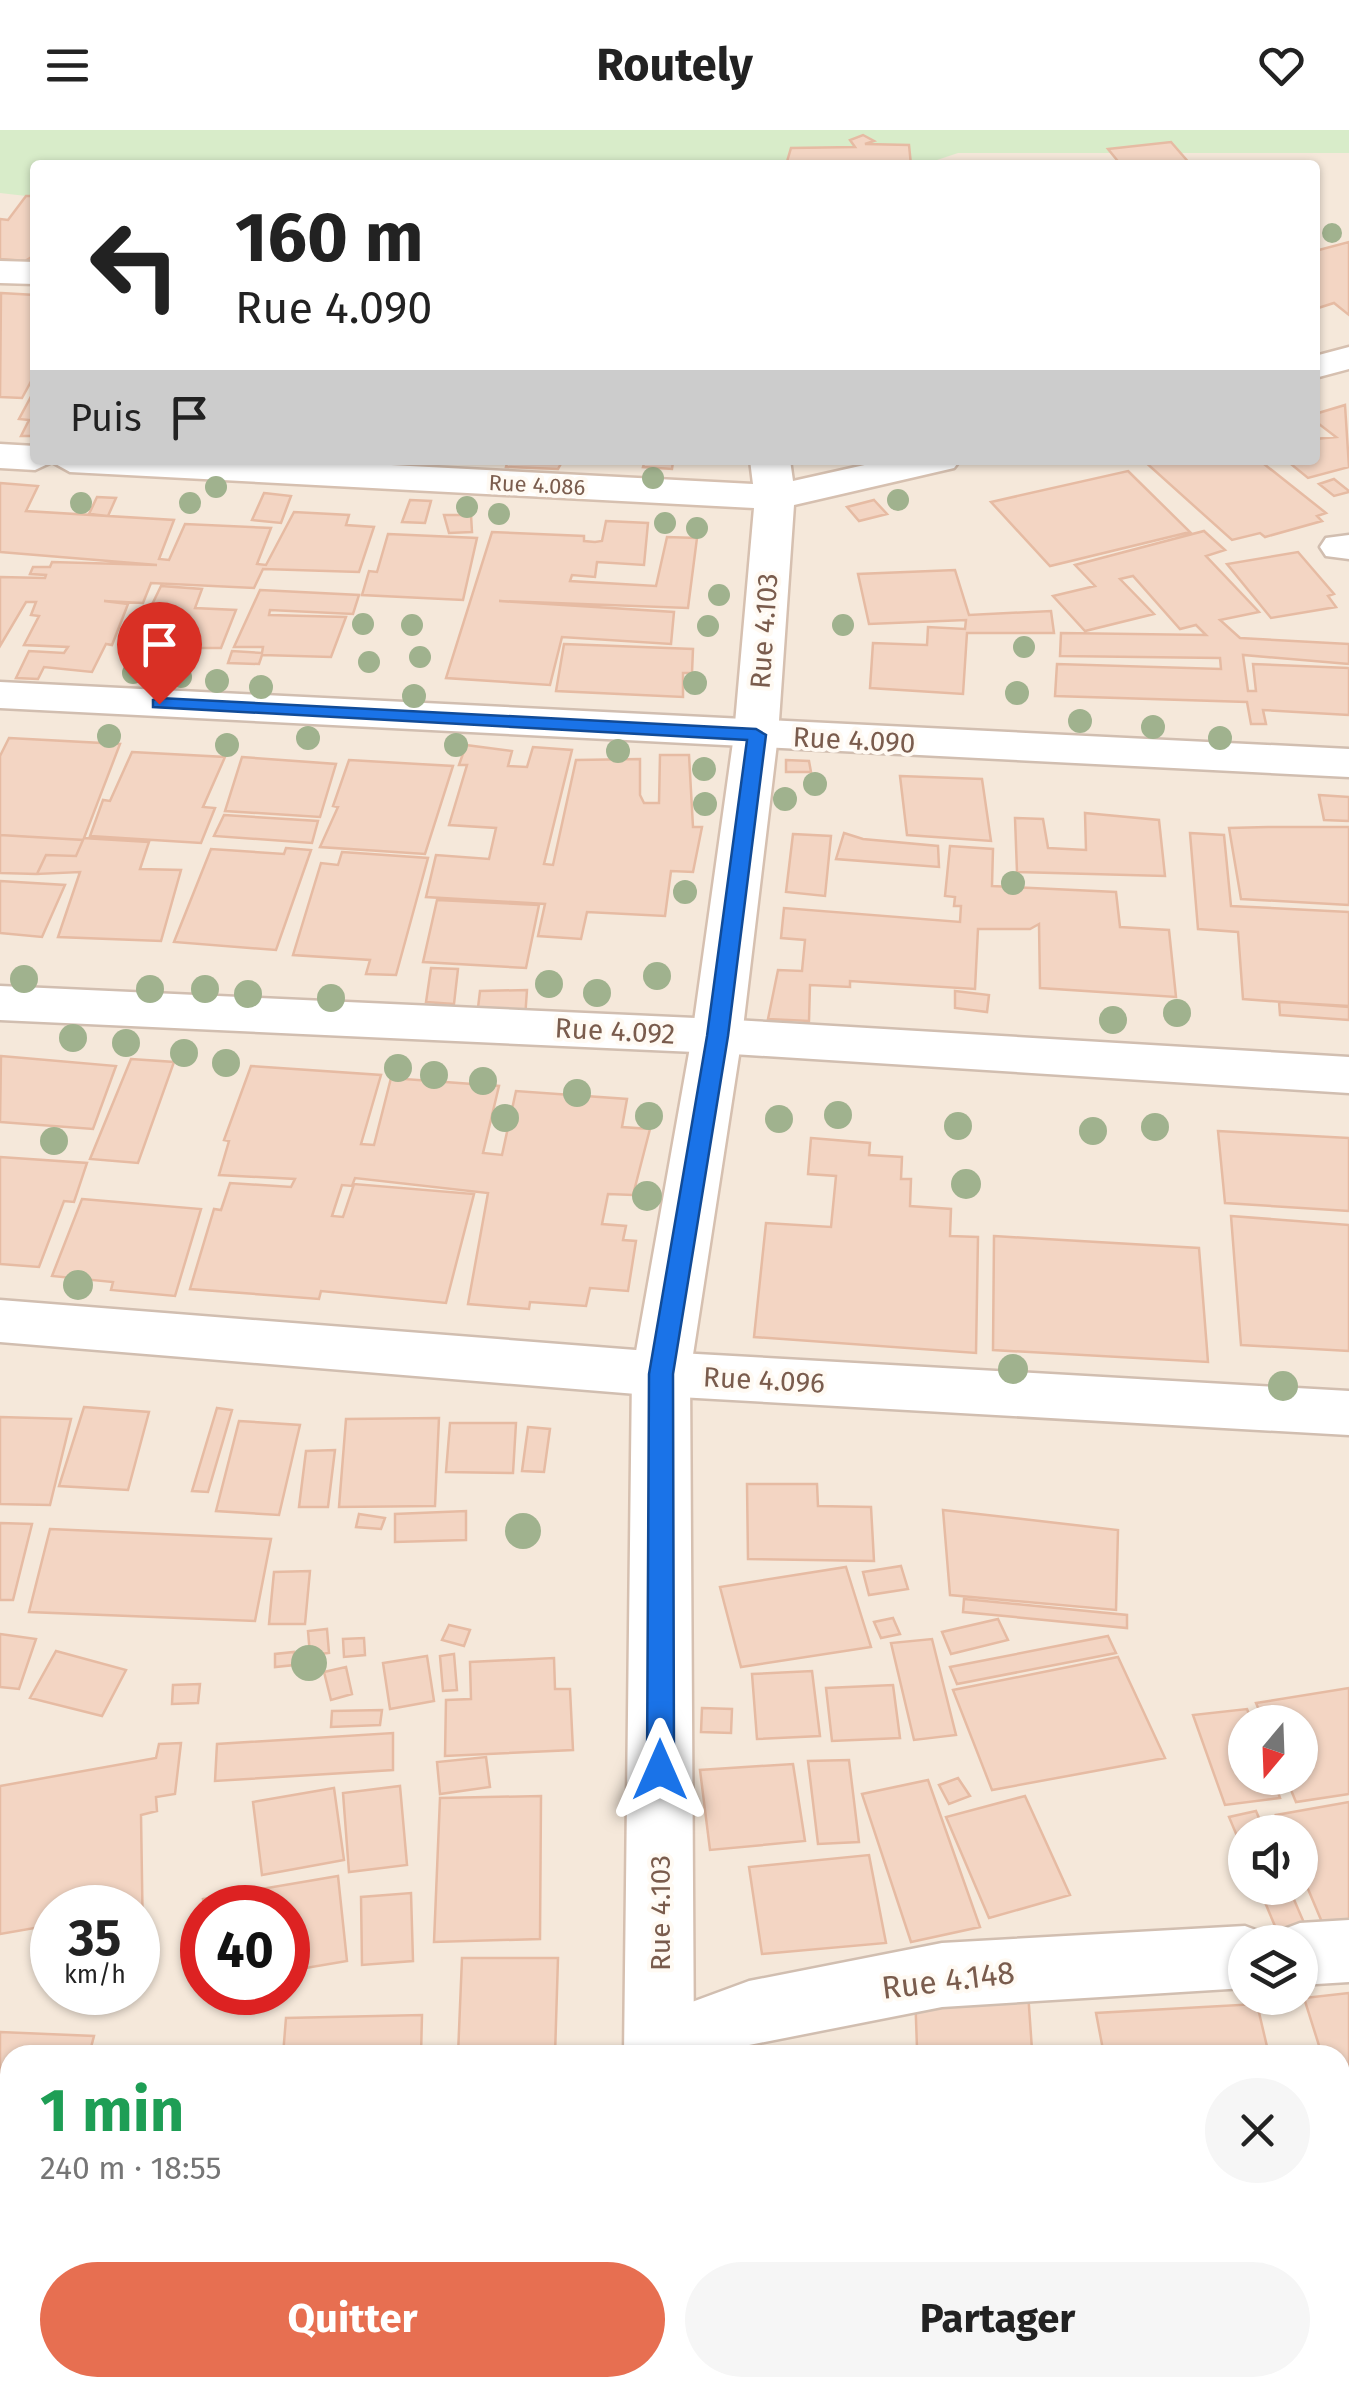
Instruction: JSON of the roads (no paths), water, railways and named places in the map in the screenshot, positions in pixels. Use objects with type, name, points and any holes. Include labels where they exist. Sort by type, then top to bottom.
[{"type":"street","points":[[0,272],[30,274]]},
{"type":"street","points":[[1320,366],[1349,358]]},
{"type":"street","points":[[0,456],[30,458]]},
{"type":"street","name":"Rue 4.086","points":[[255,465],[772,479],[896,465]]},
{"type":"street","name":"Rue 4.103","points":[[659,2045],[661,1374],[717,1036],[756,735],[772,479]]},
{"type":"street","name":"Rue 4.090","points":[[0,695],[1349,763]]},
{"type":"street","name":"Rue 4.092","points":[[0,1004],[717,1036],[1349,1075]]},
{"type":"street","name":"Rue 4.096","points":[[0,1321],[661,1374],[1349,1413]]},
{"type":"street","points":[[1318,1953],[1349,1951]]},
{"type":"street","name":"Rue 4.148","points":[[671,2045],[749,2012],[942,1976],[1228,1958]]}]
